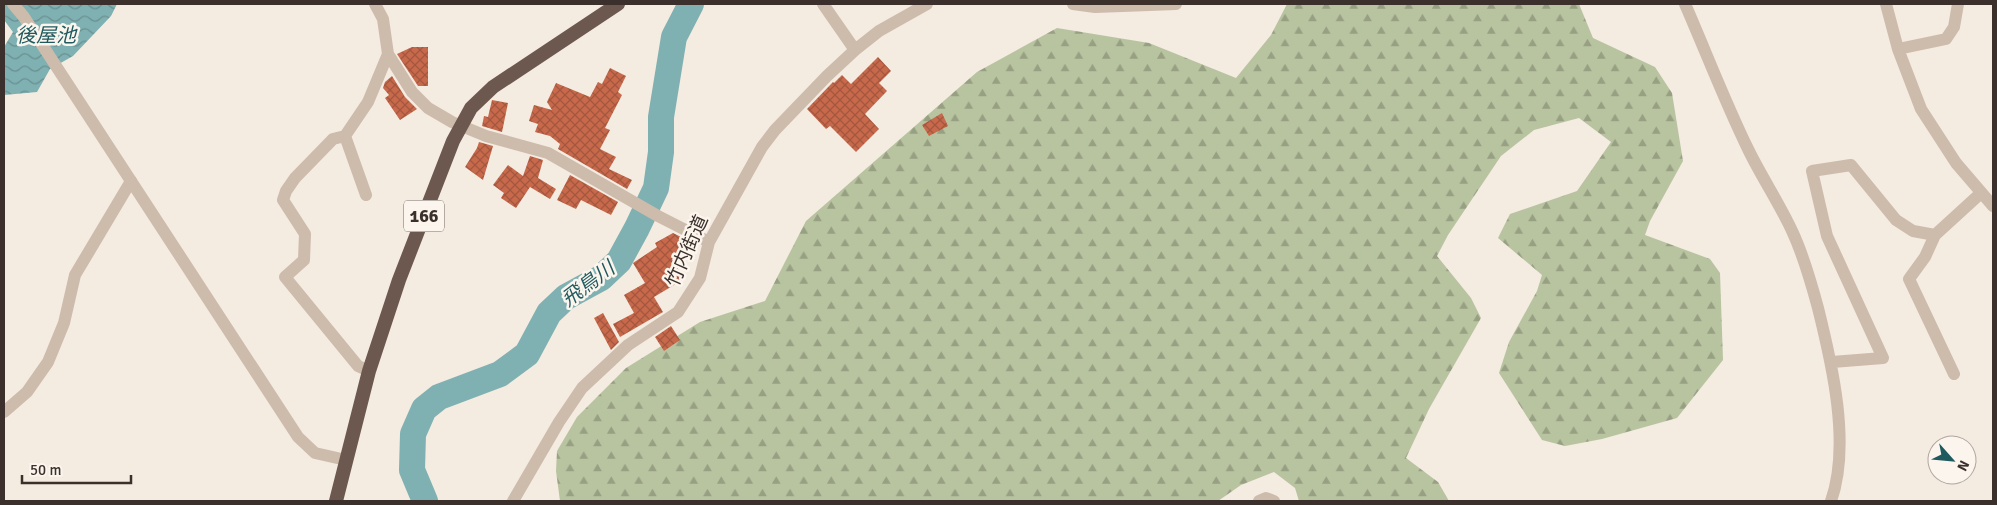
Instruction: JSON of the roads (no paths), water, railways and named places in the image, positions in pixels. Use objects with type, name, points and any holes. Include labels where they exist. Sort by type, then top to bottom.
[{"type":"highway","name":"166","points":[[336,501],[369,371],[399,280],[453,141],[471,108],[493,87],[618,4]]},
{"type":"street","points":[[13,4],[24,17],[66,80],[298,437],[315,453],[346,460]]},
{"type":"street","points":[[375,4],[383,19],[388,54],[412,92],[428,108],[461,126],[486,136],[548,153],[658,216],[709,242]]},
{"type":"street","points":[[824,4],[855,50]]},
{"type":"street","name":"竹内街道","points":[[514,501],[559,422],[582,388],[628,345],[678,312],[700,278],[709,242],[762,147],[775,130],[855,50],[879,31],[927,4]]},
{"type":"street","points":[[1073,4],[1095,7],[1176,4]]},
{"type":"street","points":[[1685,4],[1748,149],[1793,232],[1801,252],[1832,362],[1837,399],[1838,444],[1836,486],[1831,501]]},
{"type":"street","points":[[1898,49],[1946,39],[1954,27],[1958,4]]},
{"type":"street","points":[[1883,5],[1921,108],[1956,163],[1993,206]]},
{"type":"street","points":[[369,371],[358,366],[285,277],[304,260],[304,234],[283,200],[286,191],[296,178],[333,139],[345,136],[368,102],[388,54]]},
{"type":"street","points":[[345,136],[366,195]]},
{"type":"street","points":[[1832,362],[1883,358],[1827,236],[1812,171],[1850,165],[1896,220],[1913,231],[1935,235]]},
{"type":"street","points":[[4,412],[27,392],[48,362],[64,323],[74,275],[132,181]]},
{"type":"street","points":[[1954,374],[1909,279],[1925,257],[1935,235],[1981,193]]},
{"type":"street","points":[[1259,501],[1266,498],[1274,501]]},
{"type":"water","name":"後屋池","points":[[4,4],[117,4],[111,16],[73,56],[50,69],[37,92],[4,95],[4,47],[13,32],[4,20]]},
{"type":"waterway","name":"飛鳥川","points":[[425,501],[412,470],[413,434],[424,409],[439,397],[500,374],[527,354],[549,313],[566,297],[601,278],[619,261],[637,228],[656,188],[661,152],[661,117],[674,37],[691,4]]}]
